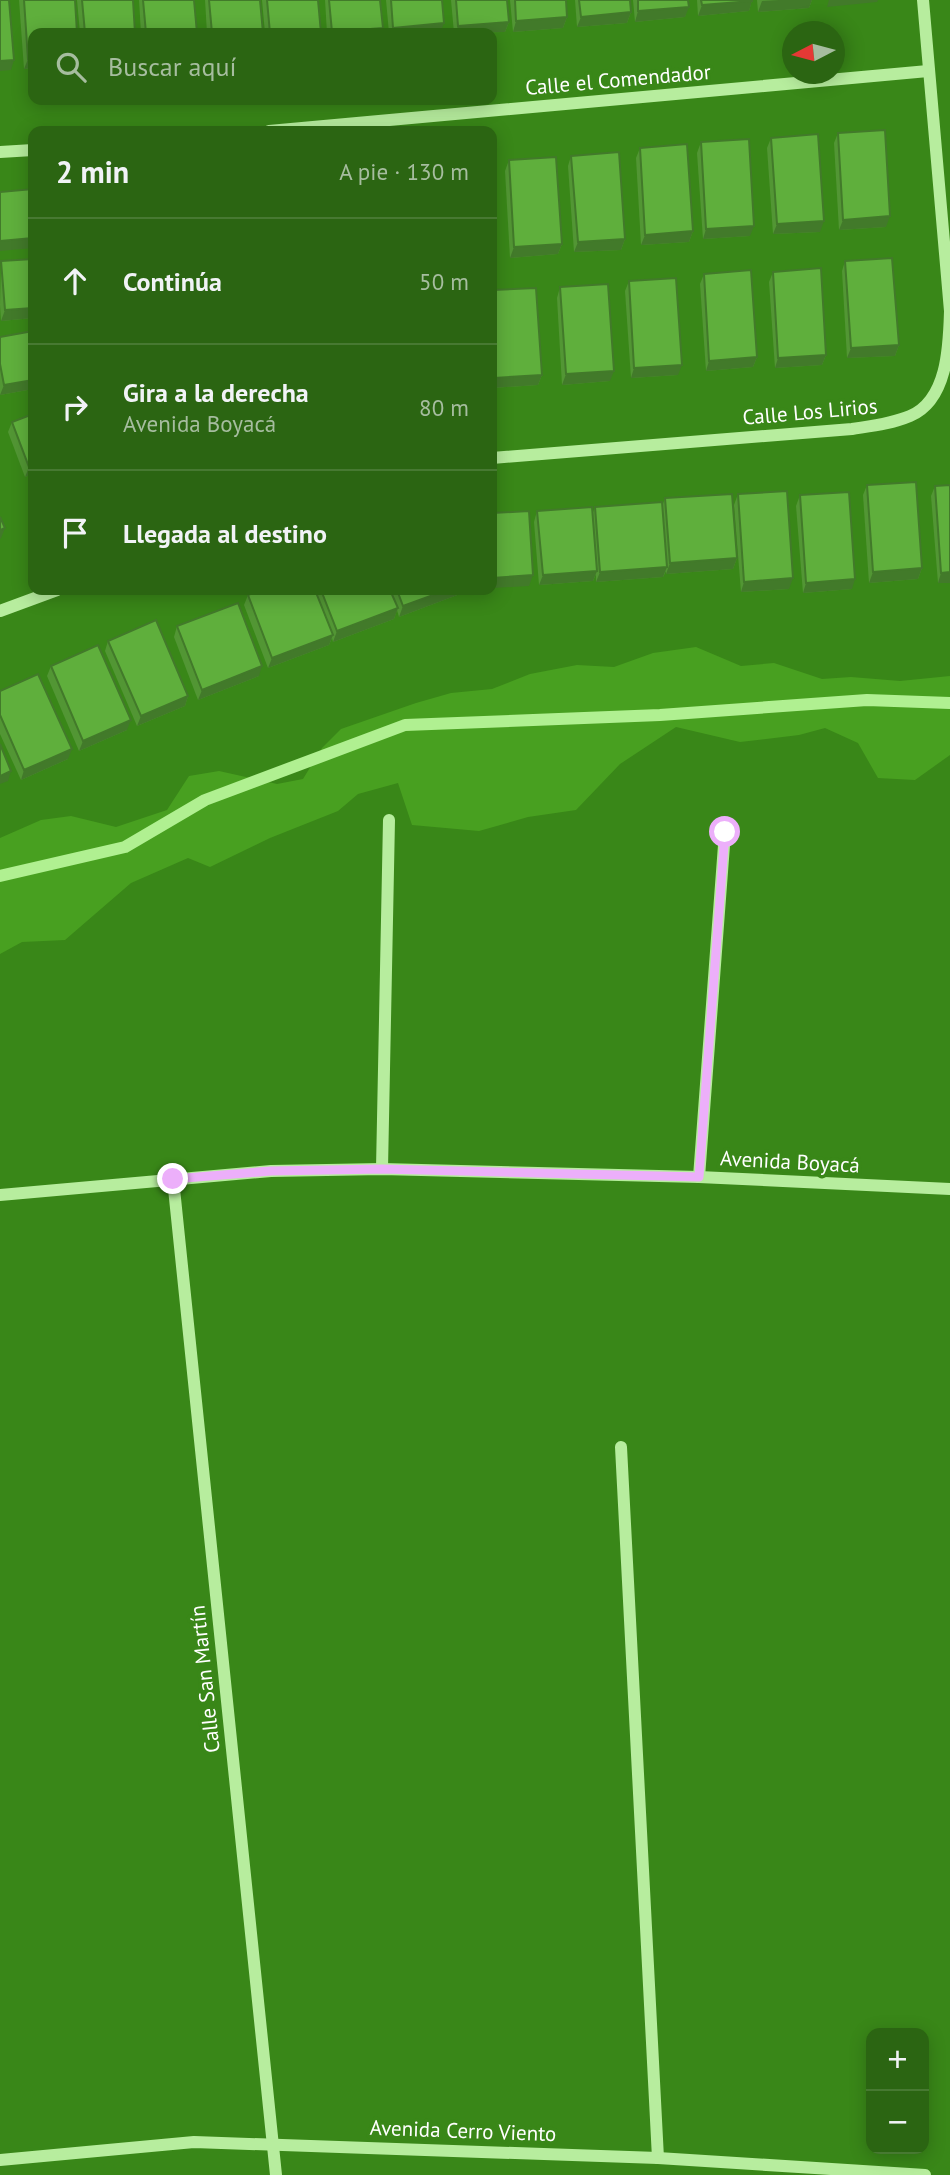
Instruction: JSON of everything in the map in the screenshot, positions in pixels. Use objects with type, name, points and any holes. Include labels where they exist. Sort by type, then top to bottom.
[{"type":"street","name":"Calle Los Lirios","points":[[497,458],[852,429],[889,424],[913,415],[928,401],[942,379],[948,352],[950,311],[944,178],[928,71],[923,0]]},
{"type":"street","name":"Calle el Comendador","points":[[324,126],[928,71]]},
{"type":"street","points":[[0,152],[28,150]]},
{"type":"street","points":[[0,611],[43,595]]},
{"type":"street","points":[[382,1169],[389,820]]},
{"type":"street","points":[[699,1177],[725,832]]},
{"type":"street","name":"Avenida Boyacá","points":[[0,1195],[271,1171],[382,1169],[699,1177],[950,1189]]},
{"type":"street","name":"Calle San Martín","points":[[173,1179],[276,2175]]},
{"type":"street","points":[[621,1447],[658,2158]]},
{"type":"street","name":"Avenida Cerro Viento","points":[[0,2160],[194,2142],[272,2143],[658,2158],[925,2175]]},
{"type":"green space","points":[[696,647],[741,666],[774,663],[822,679],[851,677],[900,681],[950,676],[950,755],[915,780],[878,778],[858,743],[825,728],[799,735],[740,742],[676,727],[620,764],[576,810],[528,817],[479,831],[412,825],[398,783],[358,794],[338,811],[270,838],[210,867],[188,858],[131,883],[65,940],[22,942],[0,954],[0,838],[41,820],[71,816],[116,827],[167,810],[189,776],[219,771],[277,784],[303,779],[322,748],[341,729],[416,703],[451,693],[492,689],[530,674],[577,665],[614,667],[653,653]]},
{"type":"building","points":[[0,0],[9,0],[14,60],[0,61]]},
{"type":"building","points":[[24,0],[75,0],[77,28],[28,28],[28,59]]},
{"type":"building","points":[[82,0],[133,0],[135,28],[85,28]]},
{"type":"building","points":[[143,0],[194,0],[197,28],[146,28]]},
{"type":"building","points":[[209,0],[260,0],[263,28],[212,28]]},
{"type":"building","points":[[267,0],[318,0],[321,28],[270,28]]},
{"type":"building","points":[[329,0],[380,0],[383,28],[332,28]]},
{"type":"building","points":[[391,0],[442,0],[444,23],[393,28]]},
{"type":"building","points":[[456,0],[507,0],[509,22],[458,26]]},
{"type":"building","points":[[515,0],[566,0],[567,17],[516,21]]},
{"type":"building","points":[[579,0],[630,0],[631,12],[581,17]]},
{"type":"building","points":[[638,0],[688,0],[689,7],[638,11]]},
{"type":"building","points":[[701,0],[752,0],[752,1],[702,5]]},
{"type":"building","points":[[885,130],[890,216],[843,220],[838,133]]},
{"type":"building","points":[[818,134],[824,221],[777,224],[771,138]]},
{"type":"building","points":[[749,139],[754,226],[706,229],[701,142]]},
{"type":"building","points":[[687,144],[693,231],[645,235],[640,148]]},
{"type":"building","points":[[619,152],[625,239],[578,242],[571,156]]},
{"type":"building","points":[[556,157],[562,244],[514,247],[509,160]]},
{"type":"building","points":[[28,189],[28,238],[0,241],[0,192]]},
{"type":"building","points":[[892,258],[899,345],[851,348],[845,261]]},
{"type":"building","points":[[28,259],[28,308],[5,310],[1,261]]},
{"type":"building","points":[[821,268],[826,355],[778,358],[773,272]]},
{"type":"building","points":[[751,270],[757,357],[709,361],[704,274]]},
{"type":"building","points":[[676,278],[682,365],[634,368],[629,281]]},
{"type":"building","points":[[608,284],[614,371],[566,374],[560,287]]},
{"type":"building","points":[[536,288],[542,375],[497,378],[497,290]]},
{"type":"building","points":[[28,332],[28,381],[4,385],[0,364],[0,337]]},
{"type":"building","points":[[28,416],[28,464],[12,422]]},
{"type":"building","points":[[916,482],[922,568],[873,572],[867,485]]},
{"type":"building","points":[[950,485],[950,572],[941,573],[935,486]]},
{"type":"building","points":[[787,491],[793,578],[744,582],[738,494]]},
{"type":"building","points":[[849,492],[855,579],[806,583],[800,495]]},
{"type":"building","points":[[732,494],[737,558],[670,563],[665,498]]},
{"type":"building","points":[[662,502],[667,567],[600,572],[595,507]]},
{"type":"building","points":[[592,507],[597,571],[543,575],[537,511]]},
{"type":"building","points":[[529,511],[533,575],[497,578],[497,513]]},
{"type":"building","points":[[0,517],[5,528],[0,530]]},
{"type":"building","points":[[248,595],[317,595],[333,635],[272,658]]},
{"type":"building","points":[[323,595],[392,595],[398,608],[337,631]]},
{"type":"building","points":[[399,595],[433,595],[403,606]]},
{"type":"building","points":[[238,603],[262,666],[202,690],[177,626]]},
{"type":"building","points":[[156,620],[188,696],[141,716],[108,641]]},
{"type":"building","points":[[98,645],[131,720],[83,741],[51,666]]},
{"type":"building","points":[[38,674],[72,749],[24,770],[0,715],[0,691]]},
{"type":"building","points":[[0,744],[11,771],[0,776]]},
{"type":"waterway","points":[[0,876],[125,847],[205,800],[405,725],[660,715],[867,700],[950,703]]},
{"type":"route","points":[[173,1179],[271,1171],[382,1169],[699,1177],[725,832]]}]
